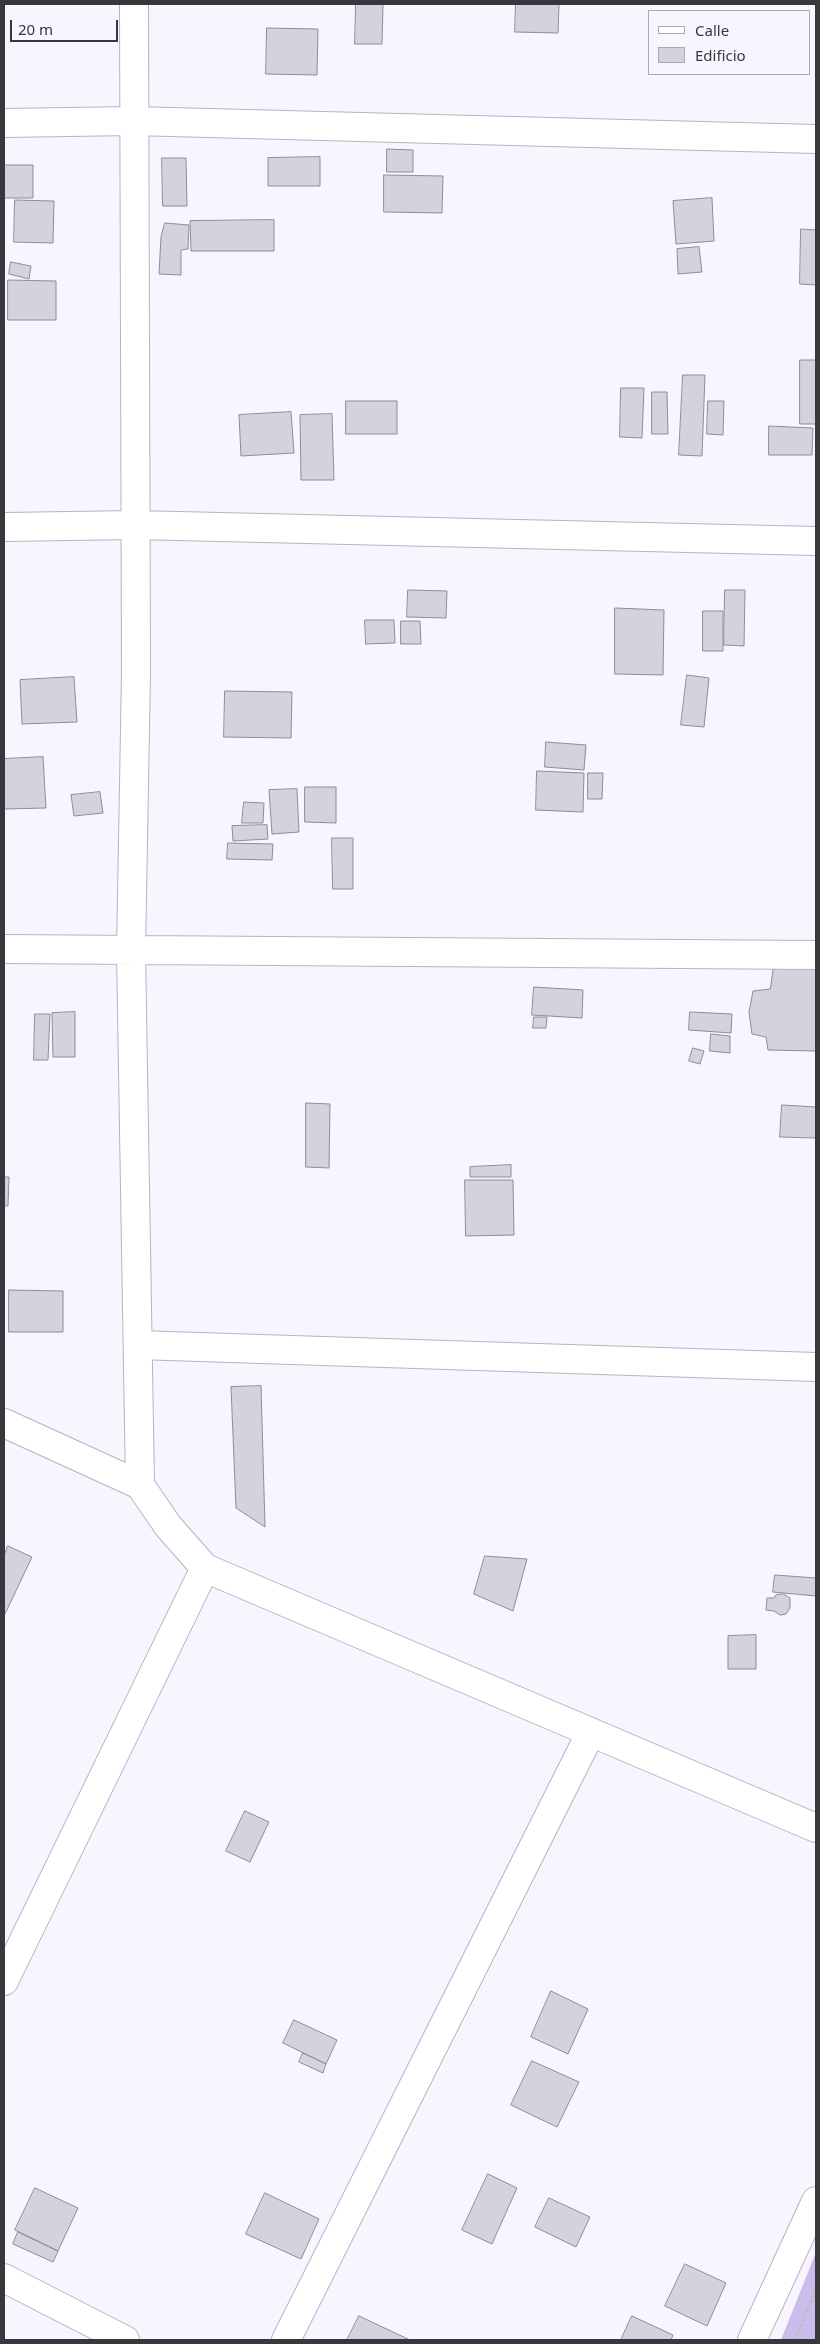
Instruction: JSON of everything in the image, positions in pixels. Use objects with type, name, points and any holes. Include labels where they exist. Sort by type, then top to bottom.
[{"type":"street","points":[[134,4],[136,673],[131,951],[140,1486]]},
{"type":"street","points":[[4,123],[133,121],[816,139]]},
{"type":"street","points":[[4,527],[135,525],[816,541]]},
{"type":"street","points":[[4,949],[816,955]]},
{"type":"street","points":[[138,1345],[816,1368]]},
{"type":"street","points":[[4,1423],[140,1486],[168,1526],[205,1568],[816,1828]]},
{"type":"street","points":[[4,1981],[205,1568]]},
{"type":"street","points":[[286,2340],[591,1732]]},
{"type":"street","points":[[752,2340],[816,2201]]},
{"type":"street","points":[[4,2278],[125,2340]]},
{"type":"path","points":[[795,2340],[816,2288]]},
{"type":"shaded area","points":[[816,2252],[816,2340],[781,2340]]},
{"type":"building","points":[[356,4],[383,4],[382,44],[355,44]]},
{"type":"building","points":[[516,4],[559,4],[558,33],[515,32]]},
{"type":"building","points":[[267,28],[318,29],[317,75],[266,74]]},
{"type":"building","points":[[387,149],[413,150],[413,172],[387,172]]},
{"type":"building","points":[[320,157],[320,186],[268,186],[268,158]]},
{"type":"building","points":[[162,158],[186,158],[187,206],[163,206]]},
{"type":"building","points":[[4,165],[33,165],[33,198],[4,198]]},
{"type":"building","points":[[384,175],[443,176],[442,213],[384,212]]},
{"type":"building","points":[[712,198],[714,241],[676,244],[673,201]]},
{"type":"building","points":[[15,200],[54,201],[53,243],[14,242]]},
{"type":"building","points":[[274,220],[274,251],[191,251],[190,221]]},
{"type":"building","points":[[165,223],[189,225],[188,249],[181,250],[181,275],[159,274],[161,237]]},
{"type":"building","points":[[801,229],[816,230],[816,285],[800,284]]},
{"type":"building","points":[[699,247],[702,272],[678,274],[677,249]]},
{"type":"building","points":[[11,262],[31,266],[29,279],[9,274]]},
{"type":"building","points":[[8,280],[56,281],[56,320],[8,320]]},
{"type":"building","points":[[800,360],[816,360],[816,424],[800,424]]},
{"type":"building","points":[[683,375],[705,375],[702,456],[679,455]]},
{"type":"building","points":[[621,388],[644,388],[642,438],[620,437]]},
{"type":"building","points":[[652,392],[667,392],[668,434],[652,434]]},
{"type":"building","points":[[346,401],[397,401],[397,434],[346,434]]},
{"type":"building","points":[[708,401],[724,401],[723,435],[707,434]]},
{"type":"building","points":[[291,412],[294,453],[241,456],[239,415]]},
{"type":"building","points":[[332,414],[334,480],[301,480],[300,415]]},
{"type":"building","points":[[769,426],[813,428],[812,455],[769,455]]},
{"type":"building","points":[[408,590],[447,591],[446,618],[407,617]]},
{"type":"building","points":[[725,590],[745,590],[744,646],[724,645]]},
{"type":"building","points":[[615,608],[664,610],[663,675],[615,674]]},
{"type":"building","points":[[703,611],[723,611],[723,651],[703,651]]},
{"type":"building","points":[[365,620],[394,620],[395,643],[366,644]]},
{"type":"building","points":[[401,621],[420,621],[421,644],[401,644]]},
{"type":"building","points":[[687,675],[709,678],[704,727],[681,725]]},
{"type":"building","points":[[74,677],[77,722],[22,724],[20,680]]},
{"type":"building","points":[[225,691],[292,692],[291,738],[224,737]]},
{"type":"building","points":[[546,742],[586,745],[584,770],[545,767]]},
{"type":"building","points":[[43,757],[46,808],[4,809],[4,759]]},
{"type":"building","points":[[537,771],[584,773],[583,812],[536,810]]},
{"type":"building","points":[[588,773],[603,773],[602,799],[588,799]]},
{"type":"building","points":[[305,787],[336,787],[336,823],[305,822]]},
{"type":"building","points":[[297,789],[299,832],[272,834],[269,790]]},
{"type":"building","points":[[100,792],[103,813],[74,816],[71,795]]},
{"type":"building","points":[[244,802],[264,803],[263,823],[242,823]]},
{"type":"building","points":[[267,825],[268,839],[233,841],[232,826]]},
{"type":"building","points":[[332,838],[353,838],[353,889],[333,889]]},
{"type":"building","points":[[228,843],[273,844],[272,860],[227,859]]},
{"type":"building","points":[[774,965],[816,968],[816,1051],[768,1050],[766,1037],[752,1034],[749,1012],[753,991],[770,989]]},
{"type":"building","points":[[534,987],[583,990],[582,1018],[532,1015]]},
{"type":"building","points":[[75,1012],[75,1057],[53,1057],[52,1013]]},
{"type":"building","points":[[690,1012],[732,1014],[731,1033],[689,1030]]},
{"type":"building","points":[[35,1014],[50,1014],[48,1060],[34,1060]]},
{"type":"building","points":[[534,1017],[547,1017],[546,1028],[533,1028]]},
{"type":"building","points":[[711,1034],[730,1036],[730,1053],[710,1051]]},
{"type":"building","points":[[693,1048],[704,1051],[700,1064],[689,1061]]},
{"type":"building","points":[[306,1103],[330,1104],[329,1168],[306,1167]]},
{"type":"building","points":[[782,1105],[816,1107],[816,1138],[780,1137]]},
{"type":"building","points":[[511,1165],[511,1177],[470,1177],[470,1167]]},
{"type":"building","points":[[4,1177],[9,1177],[8,1206],[4,1206]]},
{"type":"building","points":[[465,1180],[513,1180],[514,1235],[466,1236]]},
{"type":"building","points":[[9,1290],[63,1291],[63,1332],[9,1332]]},
{"type":"building","points":[[261,1386],[265,1527],[236,1508],[231,1387]]},
{"type":"building","points":[[8,1546],[32,1557],[4,1616],[4,1556]]},
{"type":"building","points":[[485,1556],[527,1559],[513,1611],[474,1594]]},
{"type":"building","points":[[775,1575],[816,1578],[816,1596],[773,1592]]},
{"type":"building","points":[[784,1594],[790,1598],[790,1608],[786,1614],[780,1615],[774,1611],[766,1610],[767,1598],[774,1598],[776,1595]]},
{"type":"building","points":[[756,1635],[756,1669],[728,1669],[728,1636]]},
{"type":"building","points":[[245,1811],[269,1822],[250,1862],[226,1851]]},
{"type":"building","points":[[551,1991],[588,2009],[568,2054],[531,2037]]},
{"type":"building","points":[[294,2020],[337,2040],[326,2064],[283,2043]]},
{"type":"building","points":[[303,2053],[326,2064],[323,2073],[299,2062]]},
{"type":"building","points":[[532,2061],[579,2082],[557,2127],[511,2105]]},
{"type":"building","points":[[488,2174],[517,2188],[492,2244],[462,2230]]},
{"type":"building","points":[[35,2188],[78,2208],[58,2251],[15,2230]]},
{"type":"building","points":[[265,2193],[319,2219],[301,2259],[246,2234]]},
{"type":"building","points":[[549,2198],[590,2217],[576,2247],[535,2227]]},
{"type":"building","points":[[18,2232],[58,2251],[53,2262],[13,2244]]},
{"type":"building","points":[[685,2264],[726,2283],[707,2326],[665,2306]]},
{"type":"building","points":[[359,2316],[410,2340],[347,2340]]},
{"type":"building","points":[[632,2316],[673,2335],[671,2340],[621,2340]]}]
